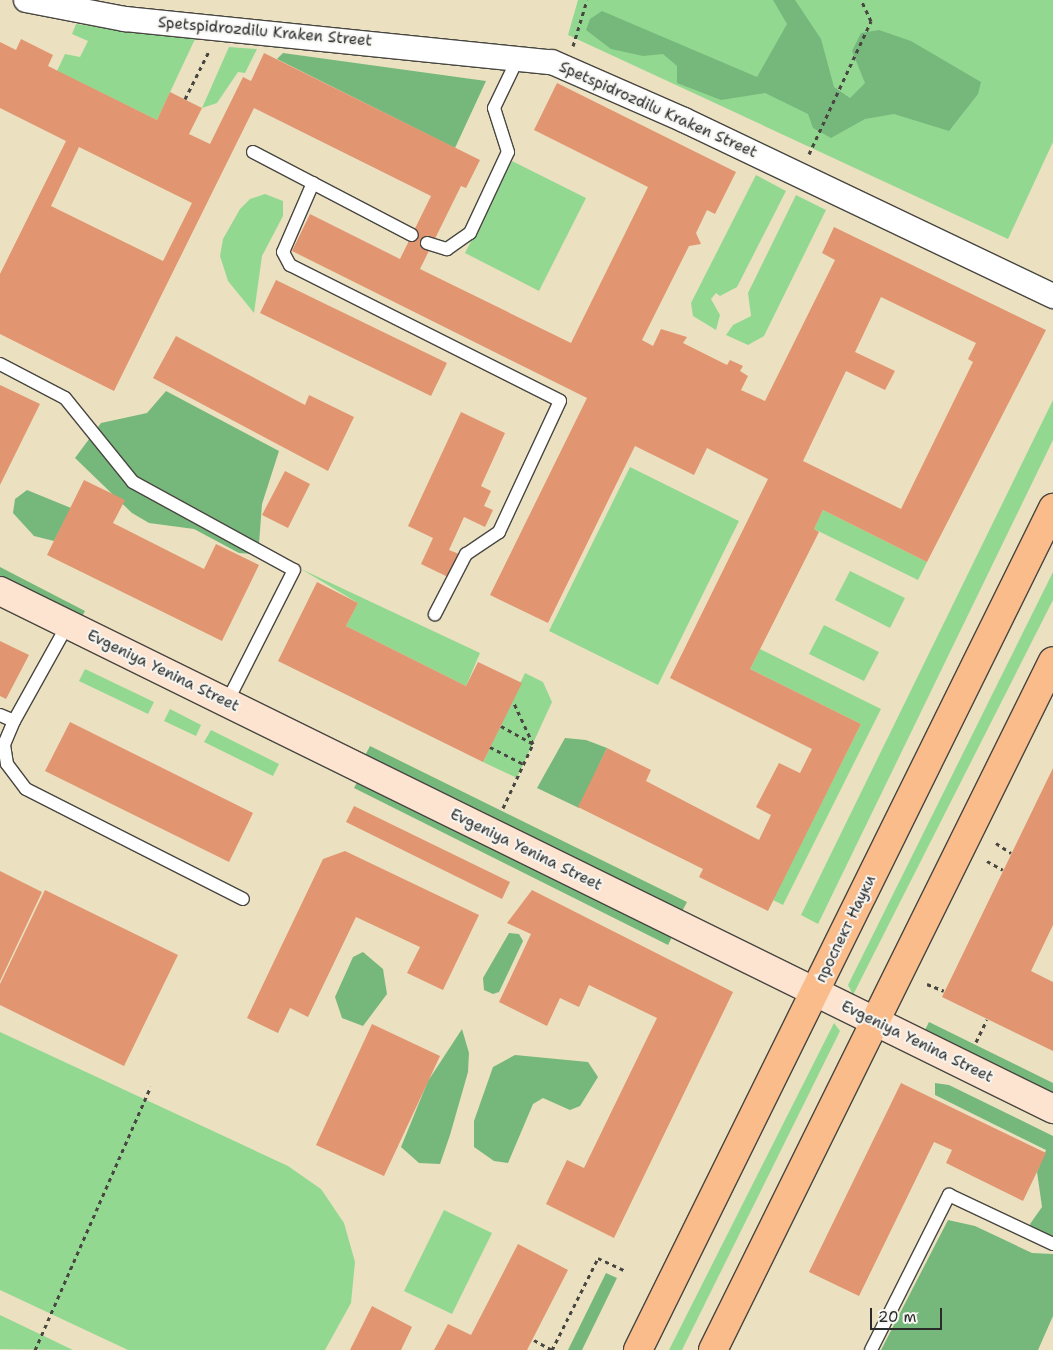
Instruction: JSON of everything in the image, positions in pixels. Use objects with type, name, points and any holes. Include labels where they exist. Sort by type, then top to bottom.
[{"type":"main road","name":"проспект Науки","points":[[638,1350],[1053,508]]},
{"type":"main road","points":[[713,1350],[1053,661]]},
{"type":"street","name":"Spetspidrozdilu Kraken Street","points":[[26,0],[125,19],[520,56],[566,68],[1053,296]]},
{"type":"street","name":"Evgeniya Yenina Street","points":[[0,591],[1053,1109]]},
{"type":"lane","points":[[427,243],[447,249],[470,234],[508,152],[494,108],[520,56]]},
{"type":"lane","points":[[252,152],[412,235]]},
{"type":"lane","points":[[313,184],[283,252],[290,265],[560,401],[499,532],[466,554],[435,614]]},
{"type":"lane","points":[[0,364],[65,398],[133,482],[294,570],[227,702]]},
{"type":"lane","points":[[68,624],[14,722],[4,745],[7,764],[26,789],[243,899]]},
{"type":"lane","points":[[0,715],[14,722]]},
{"type":"lane","points":[[871,1350],[949,1195],[1053,1244]]},
{"type":"path","points":[[566,68],[587,0]]},
{"type":"path","points":[[799,176],[871,22],[862,0]]},
{"type":"path","points":[[185,99],[213,42]]},
{"type":"path","points":[[503,808],[533,744],[513,701]]},
{"type":"path","points":[[500,726],[533,744]]},
{"type":"path","points":[[490,747],[524,764]]},
{"type":"path","points":[[996,843],[1011,853]]},
{"type":"path","points":[[987,862],[1003,870]]},
{"type":"path","points":[[927,984],[942,990]]},
{"type":"path","points":[[976,1042],[987,1019]]},
{"type":"path","points":[[35,1350],[151,1086]]},
{"type":"path","points":[[534,1340],[552,1350],[598,1258],[626,1271]]},
{"type":"green space","points":[[578,0],[1053,0],[1053,142],[1008,239],[568,35]]},
{"type":"green space","points":[[773,0],[795,0],[821,39],[834,87],[850,98],[865,83],[852,51],[861,33],[879,30],[911,41],[981,82],[978,94],[949,131],[894,114],[865,119],[831,138],[813,128],[808,114],[765,93],[721,100],[677,83],[677,66],[663,54],[643,56],[611,49],[586,30],[590,19],[602,11],[757,77],[787,24]]},
{"type":"green space","points":[[76,24],[195,39],[157,120],[57,71],[65,54],[80,57],[88,41],[72,34]]},
{"type":"green space","points":[[229,47],[257,49],[245,73],[238,72],[217,103],[202,108]]},
{"type":"green space","points":[[283,53],[486,81],[455,148],[277,59]]},
{"type":"green space","points":[[512,161],[586,198],[539,291],[465,253]]},
{"type":"green space","points":[[756,175],[786,191],[737,287],[720,296],[716,293],[711,299],[720,315],[716,330],[693,316],[691,303]]},
{"type":"green space","points":[[265,194],[283,201],[283,216],[262,256],[254,313],[228,281],[220,256],[223,239],[240,209],[250,199]]},
{"type":"green space","points":[[796,195],[826,210],[764,336],[748,345],[726,335],[733,325],[751,316],[748,293]]},
{"type":"green space","points":[[166,391],[279,451],[262,504],[259,544],[252,554],[239,553],[194,529],[149,523],[132,513],[75,458],[101,423],[147,413]]},
{"type":"green space","points":[[1053,400],[1053,440],[818,924],[801,915]]},
{"type":"green space","points":[[630,467],[739,521],[658,685],[549,631]]},
{"type":"green space","points":[[27,490],[71,508],[54,541],[34,536],[13,513],[15,499]]},
{"type":"green space","points":[[823,510],[927,562],[918,580],[814,529]]},
{"type":"green space","points":[[0,567],[85,611],[78,624],[0,585]]},
{"type":"green space","points":[[301,569],[480,653],[466,686],[346,626],[358,603]]},
{"type":"green space","points":[[850,571],[905,598],[890,628],[835,600]]},
{"type":"green space","points":[[1053,572],[1053,600],[853,995],[848,985]]},
{"type":"green space","points":[[824,625],[879,652],[864,681],[809,654]]},
{"type":"green space","points":[[760,649],[881,709],[783,905],[773,900],[861,724],[750,669]]},
{"type":"green space","points":[[85,669],[154,702],[148,714],[79,681]]},
{"type":"green space","points":[[525,673],[543,682],[552,702],[517,778],[483,762]]},
{"type":"green space","points":[[170,709],[201,725],[196,736],[164,721]]},
{"type":"green space","points":[[211,730],[279,764],[273,776],[204,742]]},
{"type":"green space","points":[[565,738],[586,740],[607,748],[579,808],[537,788]]},
{"type":"green space","points":[[370,746],[687,902],[678,919],[361,763]]},
{"type":"green space","points":[[362,773],[676,929],[668,945],[354,788]]},
{"type":"green space","points":[[509,933],[519,934],[523,941],[499,992],[493,994],[484,990],[483,978]]},
{"type":"green space","points":[[363,952],[383,969],[387,994],[363,1026],[342,1018],[335,997],[353,957]]},
{"type":"green space","points":[[929,1022],[1053,1083],[1053,1094],[923,1034]]},
{"type":"green space","points":[[834,1023],[840,1031],[682,1350],[669,1350]]},
{"type":"green space","points":[[462,1029],[469,1053],[468,1072],[450,1135],[440,1164],[419,1163],[401,1147],[428,1081]]},
{"type":"green space","points":[[0,1032],[288,1166],[321,1189],[344,1223],[355,1262],[351,1303],[325,1350],[128,1350],[0,1290]]},
{"type":"green space","points":[[515,1055],[588,1062],[598,1077],[580,1106],[570,1110],[543,1098],[533,1104],[508,1163],[494,1161],[474,1147],[474,1121],[493,1067]]},
{"type":"green space","points":[[935,1083],[949,1085],[1053,1136],[1053,1249],[1039,1242],[1030,1224],[1042,1207],[1037,1172],[1046,1150],[935,1095]]},
{"type":"green space","points":[[444,1210],[492,1233],[452,1314],[404,1291]]},
{"type":"green space","points":[[948,1220],[975,1226],[1032,1253],[1053,1254],[1053,1316],[1038,1350],[881,1350]]},
{"type":"green space","points":[[606,1273],[617,1278],[582,1350],[568,1350]]},
{"type":"green space","points":[[0,1315],[73,1350],[0,1349]]},
{"type":"building","points":[[21,39],[53,55],[48,66],[157,120],[170,92],[202,108],[189,134],[210,144],[243,77],[251,81],[264,53],[480,160],[466,188],[461,186],[420,269],[571,343],[648,187],[534,130],[557,83],[736,172],[715,214],[707,210],[696,233],[701,244],[689,246],[642,340],[653,346],[661,329],[687,337],[683,343],[727,365],[730,360],[743,366],[740,371],[748,376],[741,390],[765,401],[835,260],[822,253],[834,227],[1046,330],[927,562],[823,510],[814,529],[819,532],[750,669],[861,724],[768,911],[699,877],[703,869],[578,807],[607,748],[651,770],[646,781],[759,840],[771,815],[756,807],[779,763],[800,773],[812,749],[670,678],[768,479],[707,448],[694,475],[635,446],[548,623],[490,595],[587,398],[292,251],[310,214],[400,259],[431,196],[254,108],[114,391],[0,334],[0,274],[66,141],[0,108],[0,42],[16,50]],"holes":[[[79,147],[192,203],[163,261],[51,206]],[[881,297],[976,343],[968,359],[973,362],[901,509],[803,461],[846,371],[885,390],[895,371],[855,352]]]},
{"type":"building","points":[[276,280],[447,363],[431,396],[260,313]]},
{"type":"building","points":[[176,336],[305,405],[309,395],[354,417],[328,471],[153,378]]},
{"type":"building","points":[[0,385],[40,404],[0,485]]},
{"type":"building","points":[[461,412],[505,433],[481,486],[491,491],[484,506],[493,510],[485,527],[464,517],[449,550],[459,554],[448,577],[421,564],[433,538],[408,526]]},
{"type":"building","points":[[285,471],[310,484],[288,528],[262,515]]},
{"type":"building","points":[[84,480],[125,500],[113,523],[204,569],[216,544],[259,565],[222,641],[47,555]]},
{"type":"building","points":[[317,582],[358,603],[346,626],[466,686],[478,662],[522,683],[483,762],[278,661]]},
{"type":"building","points":[[0,641],[29,655],[6,699],[0,696]]},
{"type":"building","points":[[70,722],[253,813],[229,862],[45,771]]},
{"type":"building","points":[[1053,768],[1053,925],[1031,971],[1053,982],[1053,1051],[942,997]]},
{"type":"building","points":[[354,806],[510,882],[502,899],[346,822]]},
{"type":"building","points":[[345,851],[479,915],[443,990],[407,973],[420,947],[356,917],[308,1017],[290,1008],[278,1033],[247,1018],[323,859]]},
{"type":"building","points":[[0,871],[42,892],[0,981]]},
{"type":"building","points":[[45,890],[178,955],[124,1066],[0,1005],[0,984]]},
{"type":"building","points":[[532,890],[733,992],[614,1238],[546,1204],[567,1160],[584,1168],[657,1018],[589,985],[579,1007],[560,998],[547,1026],[499,1002],[531,934],[507,923]]},
{"type":"building","points":[[372,1024],[440,1056],[384,1176],[316,1145]]},
{"type":"building","points":[[901,1083],[1046,1153],[1023,1201],[946,1163],[952,1150],[934,1142],[859,1296],[809,1272]]},
{"type":"building","points":[[518,1244],[568,1270],[527,1350],[434,1350],[448,1324],[471,1335]]},
{"type":"building","points":[[372,1306],[412,1327],[401,1350],[350,1350]]}]
